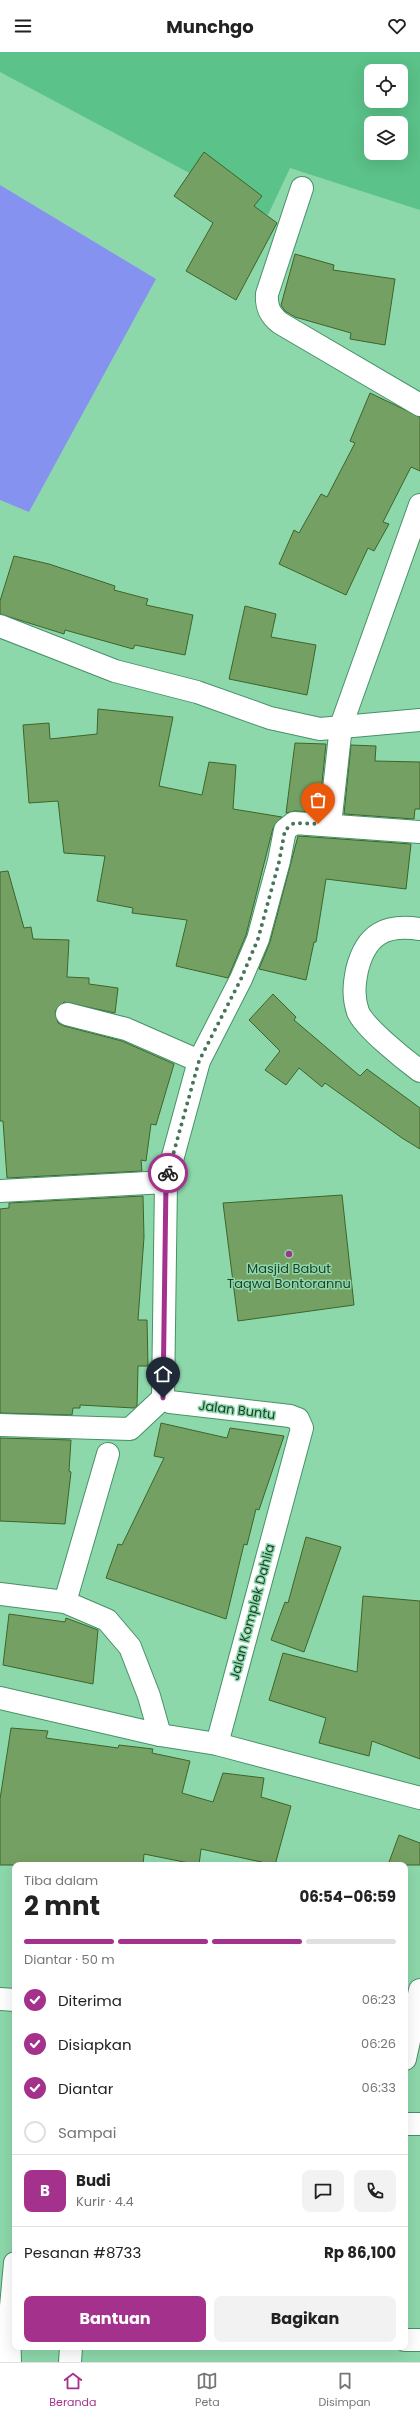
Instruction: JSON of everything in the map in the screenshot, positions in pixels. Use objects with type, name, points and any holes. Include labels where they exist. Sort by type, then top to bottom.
[{"type":"street","points":[[302,188],[267,294],[268,309],[280,323],[420,404]]},
{"type":"street","points":[[330,825],[341,726],[420,505]]},
{"type":"street","points":[[0,626],[115,671],[197,692],[270,718],[320,729],[420,720]]},
{"type":"street","points":[[0,1425],[130,1429],[163,1398],[166,1182],[200,1058],[241,979],[258,939],[279,862],[285,830],[294,823],[420,832]]},
{"type":"street","points":[[420,929],[388,929],[371,938],[360,958],[353,988],[359,1012],[365,1021],[404,1059],[420,1071]]},
{"type":"street","points":[[67,1014],[126,1028],[200,1058]]},
{"type":"street","points":[[0,1191],[166,1182]]},
{"type":"street","name":"Jalan Buntu","points":[[163,1398],[170,1402],[298,1418],[302,1428],[287,1480]]},
{"type":"street","points":[[65,1602],[108,1454]]},
{"type":"street","name":"Jalan Komplek Dahlia","points":[[217,1744],[287,1480]]},
{"type":"street","points":[[0,1594],[65,1602],[108,1620],[130,1647],[149,1696],[160,1735]]},
{"type":"street","points":[[0,1698],[160,1735],[217,1744],[420,1798]]},
{"type":"street","points":[[408,2028],[409,2017],[420,1990]]},
{"type":"street","points":[[0,1999],[12,2000]]},
{"type":"street","points":[[408,2124],[420,2124]]},
{"type":"street","points":[[10,2362],[12,2327]]},
{"type":"street","points":[[408,2340],[420,2340]]},
{"type":"street","points":[[70,2362],[71,2350]]},
{"type":"green space","points":[[0,52],[420,52],[420,210],[290,168],[268,215],[0,72]]},
{"type":"water","points":[[0,185],[156,279],[29,512],[0,500]]},
{"type":"building","points":[[204,152],[262,196],[254,206],[277,223],[236,300],[186,271],[213,223],[174,196]]},
{"type":"building","points":[[295,254],[334,265],[333,270],[395,279],[385,345],[350,339],[351,333],[295,317],[285,311],[281,305]]},
{"type":"building","points":[[370,393],[420,417],[420,471],[411,467],[383,522],[389,524],[374,551],[368,548],[346,595],[279,564],[294,530],[299,533],[321,494],[327,497],[355,443],[350,441]]},
{"type":"building","points":[[14,556],[49,564],[115,586],[114,590],[148,599],[146,605],[193,615],[185,655],[135,645],[133,649],[65,630],[64,634],[0,614],[0,601]]},
{"type":"building","points":[[245,606],[276,614],[271,637],[316,645],[307,695],[229,679]]},
{"type":"building","points":[[98,709],[173,717],[159,786],[202,795],[209,762],[236,765],[233,809],[282,817],[273,828],[246,935],[228,978],[176,966],[187,920],[132,913],[133,908],[97,901],[105,856],[64,853],[58,801],[29,803],[23,725],[49,723],[50,739],[97,734]]},
{"type":"building","points":[[295,743],[326,744],[319,812],[295,811],[286,813]]},
{"type":"building","points":[[351,745],[376,746],[375,761],[420,762],[420,809],[415,809],[414,819],[344,814]]},
{"type":"building","points":[[298,836],[411,844],[406,889],[326,879],[316,942],[314,942],[306,980],[259,969],[270,942]]},
{"type":"building","points":[[8,871],[24,928],[31,927],[33,939],[69,940],[67,977],[89,978],[89,984],[118,988],[115,1013],[64,1002],[55,1011],[58,1023],[64,1026],[122,1041],[174,1064],[156,1125],[151,1124],[146,1161],[141,1160],[142,1171],[7,1178],[3,1121],[0,1121],[0,872]]},
{"type":"building","points":[[273,994],[296,1017],[294,1020],[360,1076],[367,1069],[420,1108],[420,1149],[402,1138],[325,1083],[322,1087],[299,1068],[286,1085],[265,1070],[280,1051],[249,1020]]},
{"type":"building","name":"Masjid Babut Taqwa Bontorannu","points":[[342,1195],[354,1305],[238,1321],[223,1203]]},
{"type":"building","points":[[143,1196],[144,1237],[138,1320],[147,1320],[148,1366],[138,1366],[137,1406],[134,1408],[80,1405],[80,1408],[73,1408],[72,1415],[0,1413],[0,1209],[9,1208],[9,1203]]},
{"type":"building","points":[[161,1423],[227,1438],[230,1428],[284,1436],[259,1510],[256,1509],[247,1545],[244,1544],[226,1619],[106,1578],[118,1544],[122,1545],[164,1458],[154,1456]]},
{"type":"building","points":[[0,1438],[71,1440],[69,1471],[71,1472],[65,1524],[0,1521]]},
{"type":"building","points":[[306,1537],[341,1547],[304,1652],[271,1640],[285,1602],[288,1603]]},
{"type":"building","points":[[363,1596],[420,1601],[420,1759],[372,1741],[369,1756],[319,1743],[326,1718],[269,1700],[283,1653],[357,1672]]},
{"type":"building","points":[[9,1614],[65,1622],[66,1618],[98,1630],[93,1684],[3,1665]]},
{"type":"building","points":[[11,1728],[48,1731],[46,1738],[118,1748],[119,1745],[153,1749],[152,1753],[190,1761],[182,1793],[213,1802],[223,1773],[264,1778],[261,1797],[291,1806],[276,1862],[261,1862],[201,1849],[199,1862],[184,1862],[144,1854],[143,1862],[12,1862],[12,1865],[0,1865],[0,1799]]},
{"type":"building","points":[[399,1835],[420,1843],[420,1865],[408,1865],[408,1862],[389,1862]]},
{"type":"way so far","points":[[168,1173],[199,1061],[241,979],[258,939],[279,862],[285,830],[294,823],[318,824]]},
{"type":"place","name":"Masjid Babut Taqwa Bontorannu","points":[[289,1254]]},
{"type":"route","points":[[163,1398],[166,1182],[168,1173]]}]
